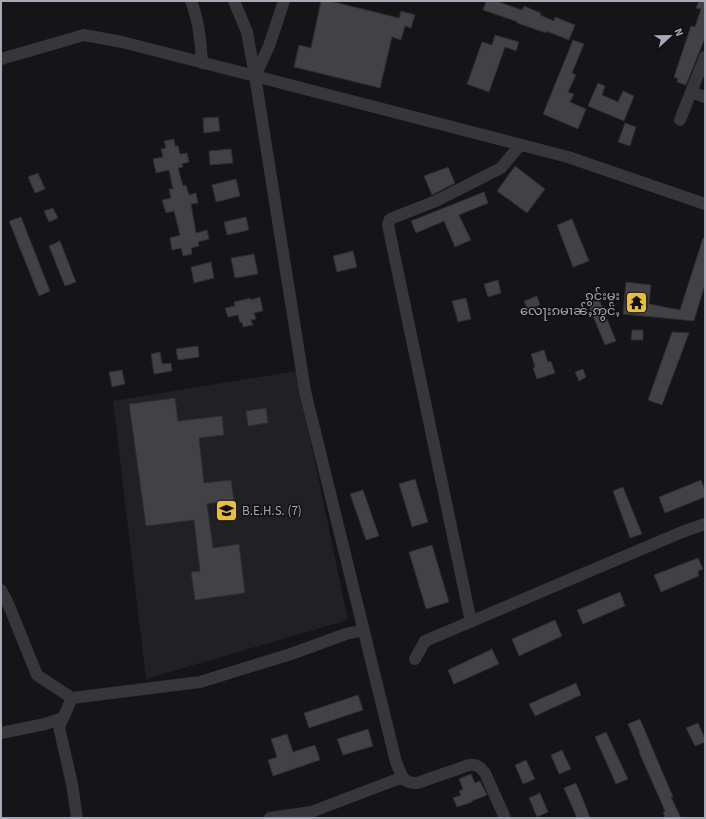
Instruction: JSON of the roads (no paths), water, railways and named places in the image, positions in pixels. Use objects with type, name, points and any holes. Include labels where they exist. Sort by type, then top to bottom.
[{"type":"street","points":[[191,1],[196,12],[202,63]]},
{"type":"street","points":[[234,1],[247,32],[305,391],[396,762],[407,782],[417,783],[476,764],[481,767],[485,773],[505,818]]},
{"type":"street","points":[[255,76],[270,46],[284,1]]},
{"type":"street","points":[[1,59],[84,35],[122,42],[568,158],[705,204]]},
{"type":"street","points":[[680,120],[705,57]]},
{"type":"street","points":[[691,92],[705,97]]},
{"type":"street","points":[[471,622],[388,225],[390,219],[436,201],[501,168],[520,145]]},
{"type":"street","points":[[415,659],[425,641],[705,524]]},
{"type":"street","points":[[1,590],[7,601],[37,675],[72,698],[200,682],[291,654],[346,634],[364,630]]},
{"type":"street","points":[[72,698],[59,727],[72,784],[77,818]]},
{"type":"street","points":[[1,734],[45,724],[63,718]]},
{"type":"street","points":[[270,818],[292,816],[311,812],[403,777]]},
{"type":"place","name":"ၵွင်းမူး လေႃးၵမၢၼ်ႇဢွင်ႇ","points":[[636,303]]},
{"type":"place","name":"B.E.H.S. (7)","points":[[226,511]]}]
